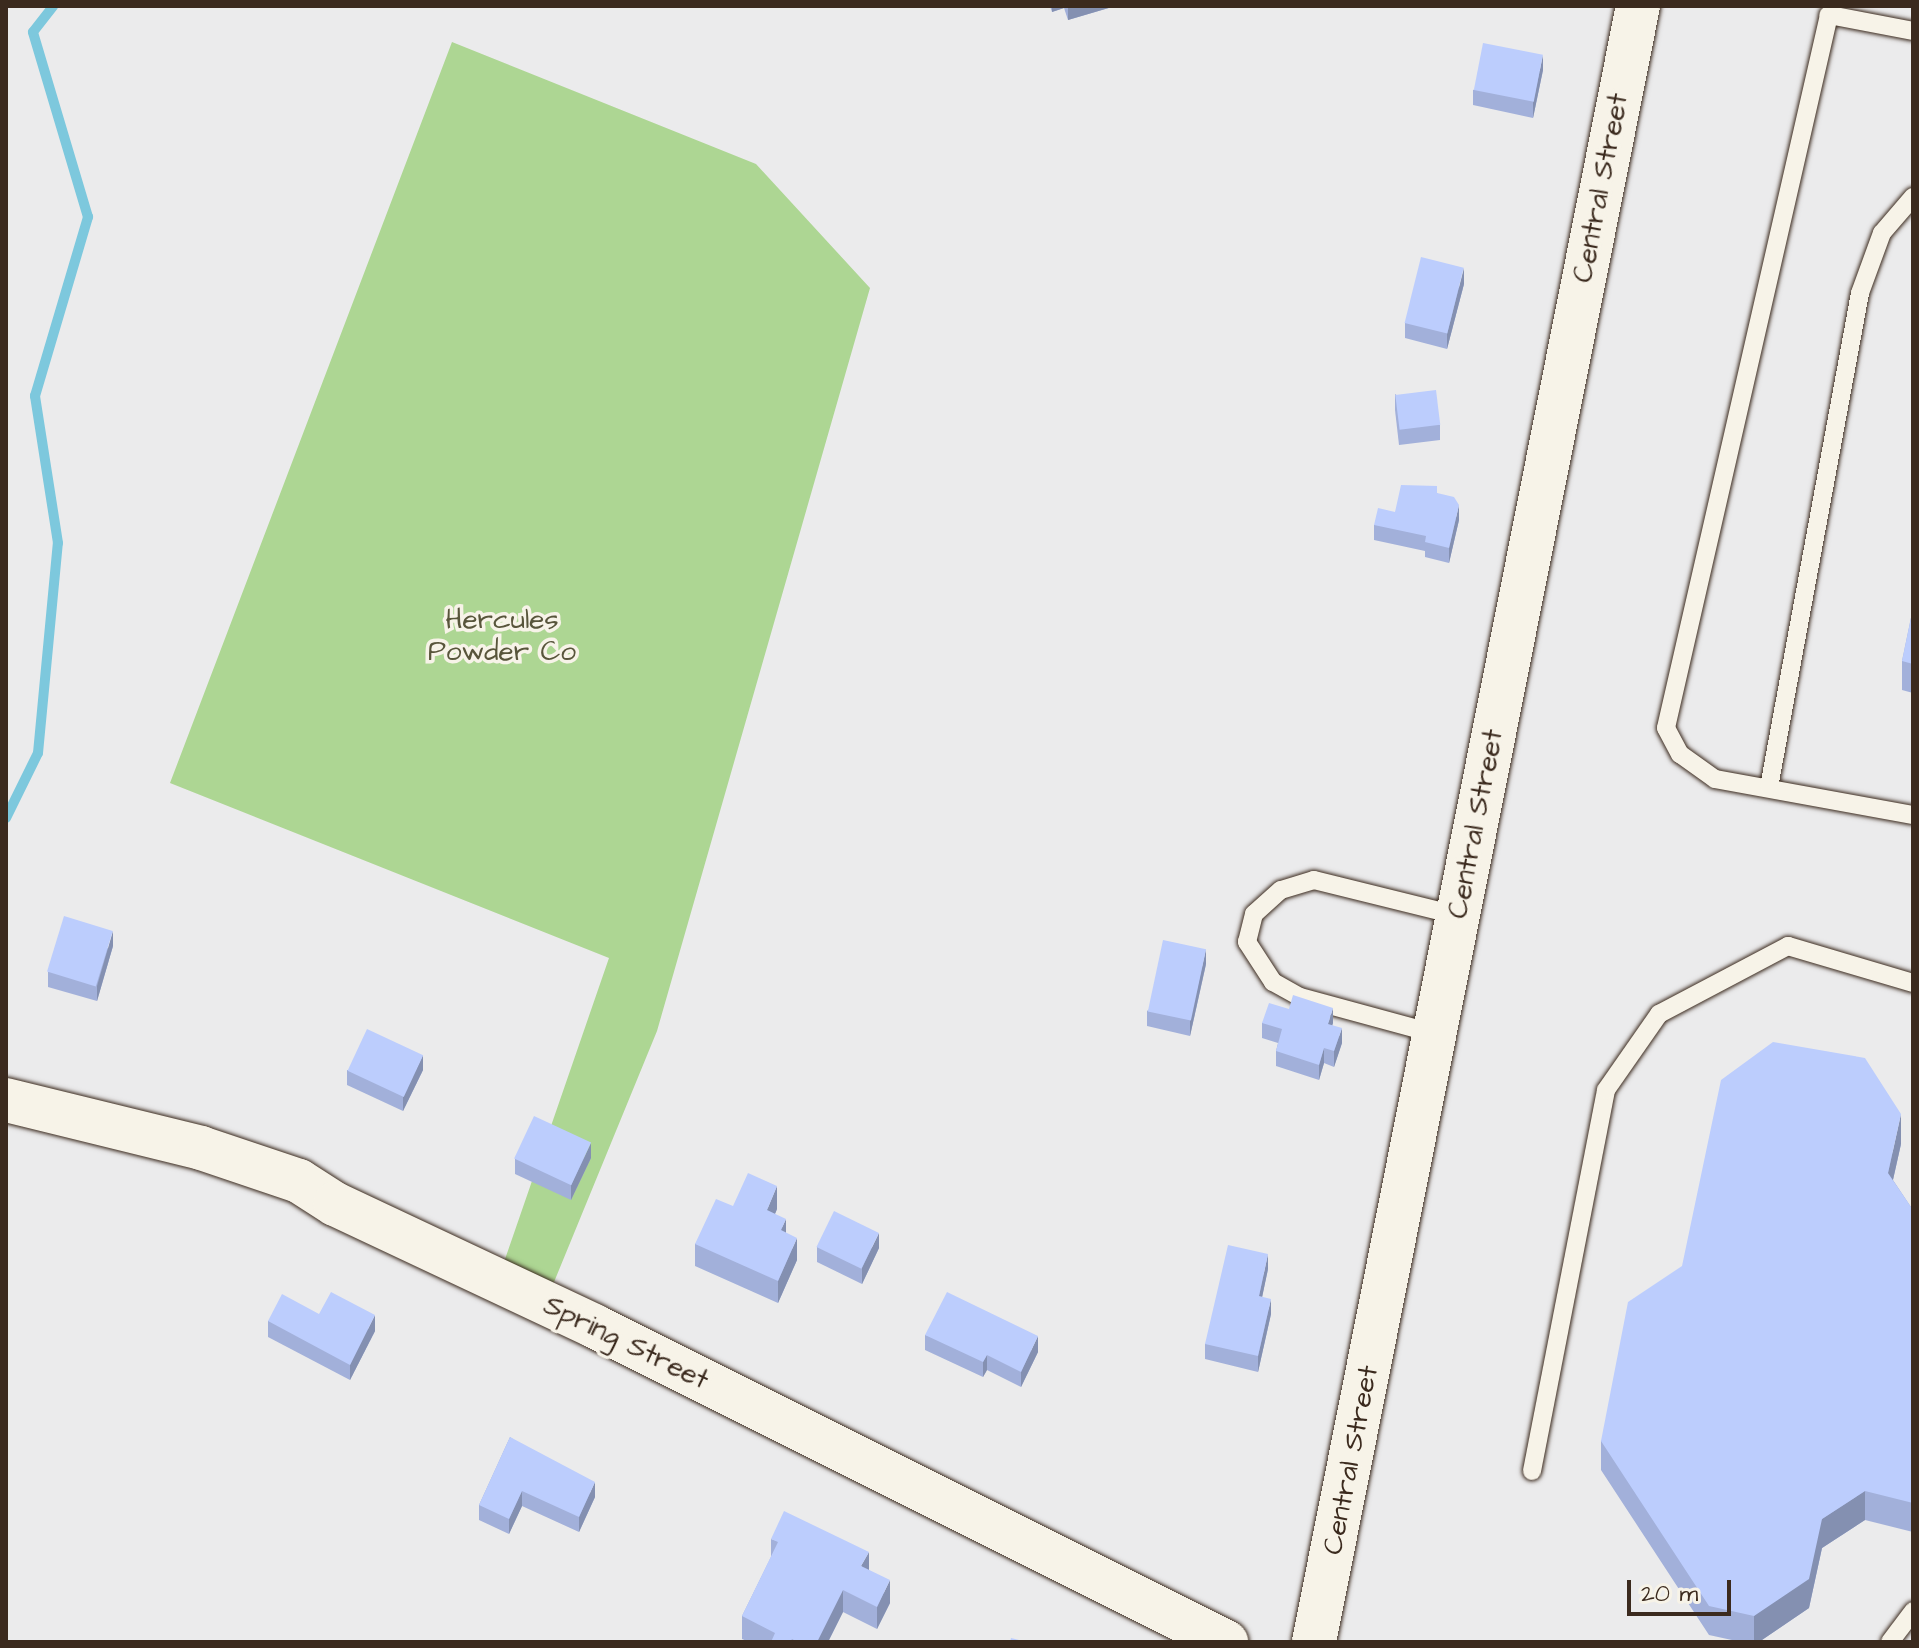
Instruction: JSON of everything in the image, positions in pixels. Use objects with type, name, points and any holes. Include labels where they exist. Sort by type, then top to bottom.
[{"type":"main road","name":"Central Street","points":[[1314,1642],[1638,6]]},
{"type":"main road","name":"Spring Street","points":[[6,1100],[201,1148],[299,1181],[335,1204],[594,1326],[1226,1642]]},
{"type":"lane","points":[[1913,31],[1829,15],[1666,728],[1680,754],[1715,779],[1913,815]]},
{"type":"lane","points":[[1769,787],[1860,293],[1882,233],[1913,197]]},
{"type":"lane","points":[[1436,1034],[1300,997],[1273,982],[1247,942],[1254,914],[1281,890],[1314,880],[1459,916]]},
{"type":"lane","points":[[1532,1471],[1606,1090],[1659,1014],[1788,946],[1913,983]]},
{"type":"lane","points":[[1890,1642],[1913,1611]]},
{"type":"green space","name":"Hercules Powder Co","points":[[452,42],[756,164],[870,288],[657,1031],[552,1287],[504,1262],[609,958],[170,783]]},
{"type":"building","points":[[1483,43],[1543,55],[1534,102],[1474,90]]},
{"type":"building","points":[[1421,257],[1464,268],[1447,334],[1405,323]]},
{"type":"building","points":[[1436,390],[1440,425],[1400,430],[1395,395]]},
{"type":"building","points":[[1401,485],[1437,486],[1437,493],[1454,497],[1459,505],[1449,548],[1425,542],[1426,536],[1374,525],[1378,508],[1395,512]]},
{"type":"building","points":[[1913,608],[1913,664],[1902,661]]},
{"type":"building","points":[[64,916],[113,931],[96,986],[47,971]]},
{"type":"building","points":[[1163,940],[1206,949],[1191,1021],[1148,1011]]},
{"type":"building","points":[[1293,995],[1333,1008],[1328,1024],[1342,1028],[1334,1051],[1324,1048],[1319,1065],[1276,1051],[1282,1029],[1262,1023],[1269,1003],[1289,1009]]},
{"type":"building","points":[[367,1029],[423,1055],[404,1097],[348,1071]]},
{"type":"building","points":[[1773,1042],[1865,1058],[1901,1114],[1888,1173],[1913,1210],[1913,1503],[1865,1491],[1822,1519],[1809,1579],[1754,1616],[1709,1606],[1601,1441],[1628,1302],[1682,1266],[1721,1080]]},
{"type":"building","points":[[534,1116],[591,1143],[571,1185],[514,1159]]},
{"type":"building","points":[[748,1173],[777,1186],[767,1210],[786,1219],[781,1230],[797,1238],[778,1281],[695,1244],[716,1199],[733,1206]]},
{"type":"building","points":[[834,1211],[879,1233],[861,1269],[816,1247]]},
{"type":"building","points":[[1228,1245],[1268,1254],[1259,1296],[1271,1299],[1258,1356],[1205,1344]]},
{"type":"building","points":[[331,1292],[375,1315],[350,1365],[268,1321],[282,1294],[319,1314]]},
{"type":"building","points":[[947,1292],[1038,1336],[1021,1372],[987,1355],[983,1362],[925,1335]]},
{"type":"building","points":[[510,1437],[595,1482],[579,1517],[522,1491],[509,1519],[479,1505]]},
{"type":"building","points":[[784,1511],[869,1552],[861,1566],[890,1580],[877,1607],[843,1590],[817,1642],[792,1639],[790,1642],[771,1642],[775,1633],[742,1616],[778,1542],[771,1539]]},
{"type":"waterway","points":[[6,818],[38,753],[58,543],[35,396],[88,217],[33,32],[53,6]]}]
